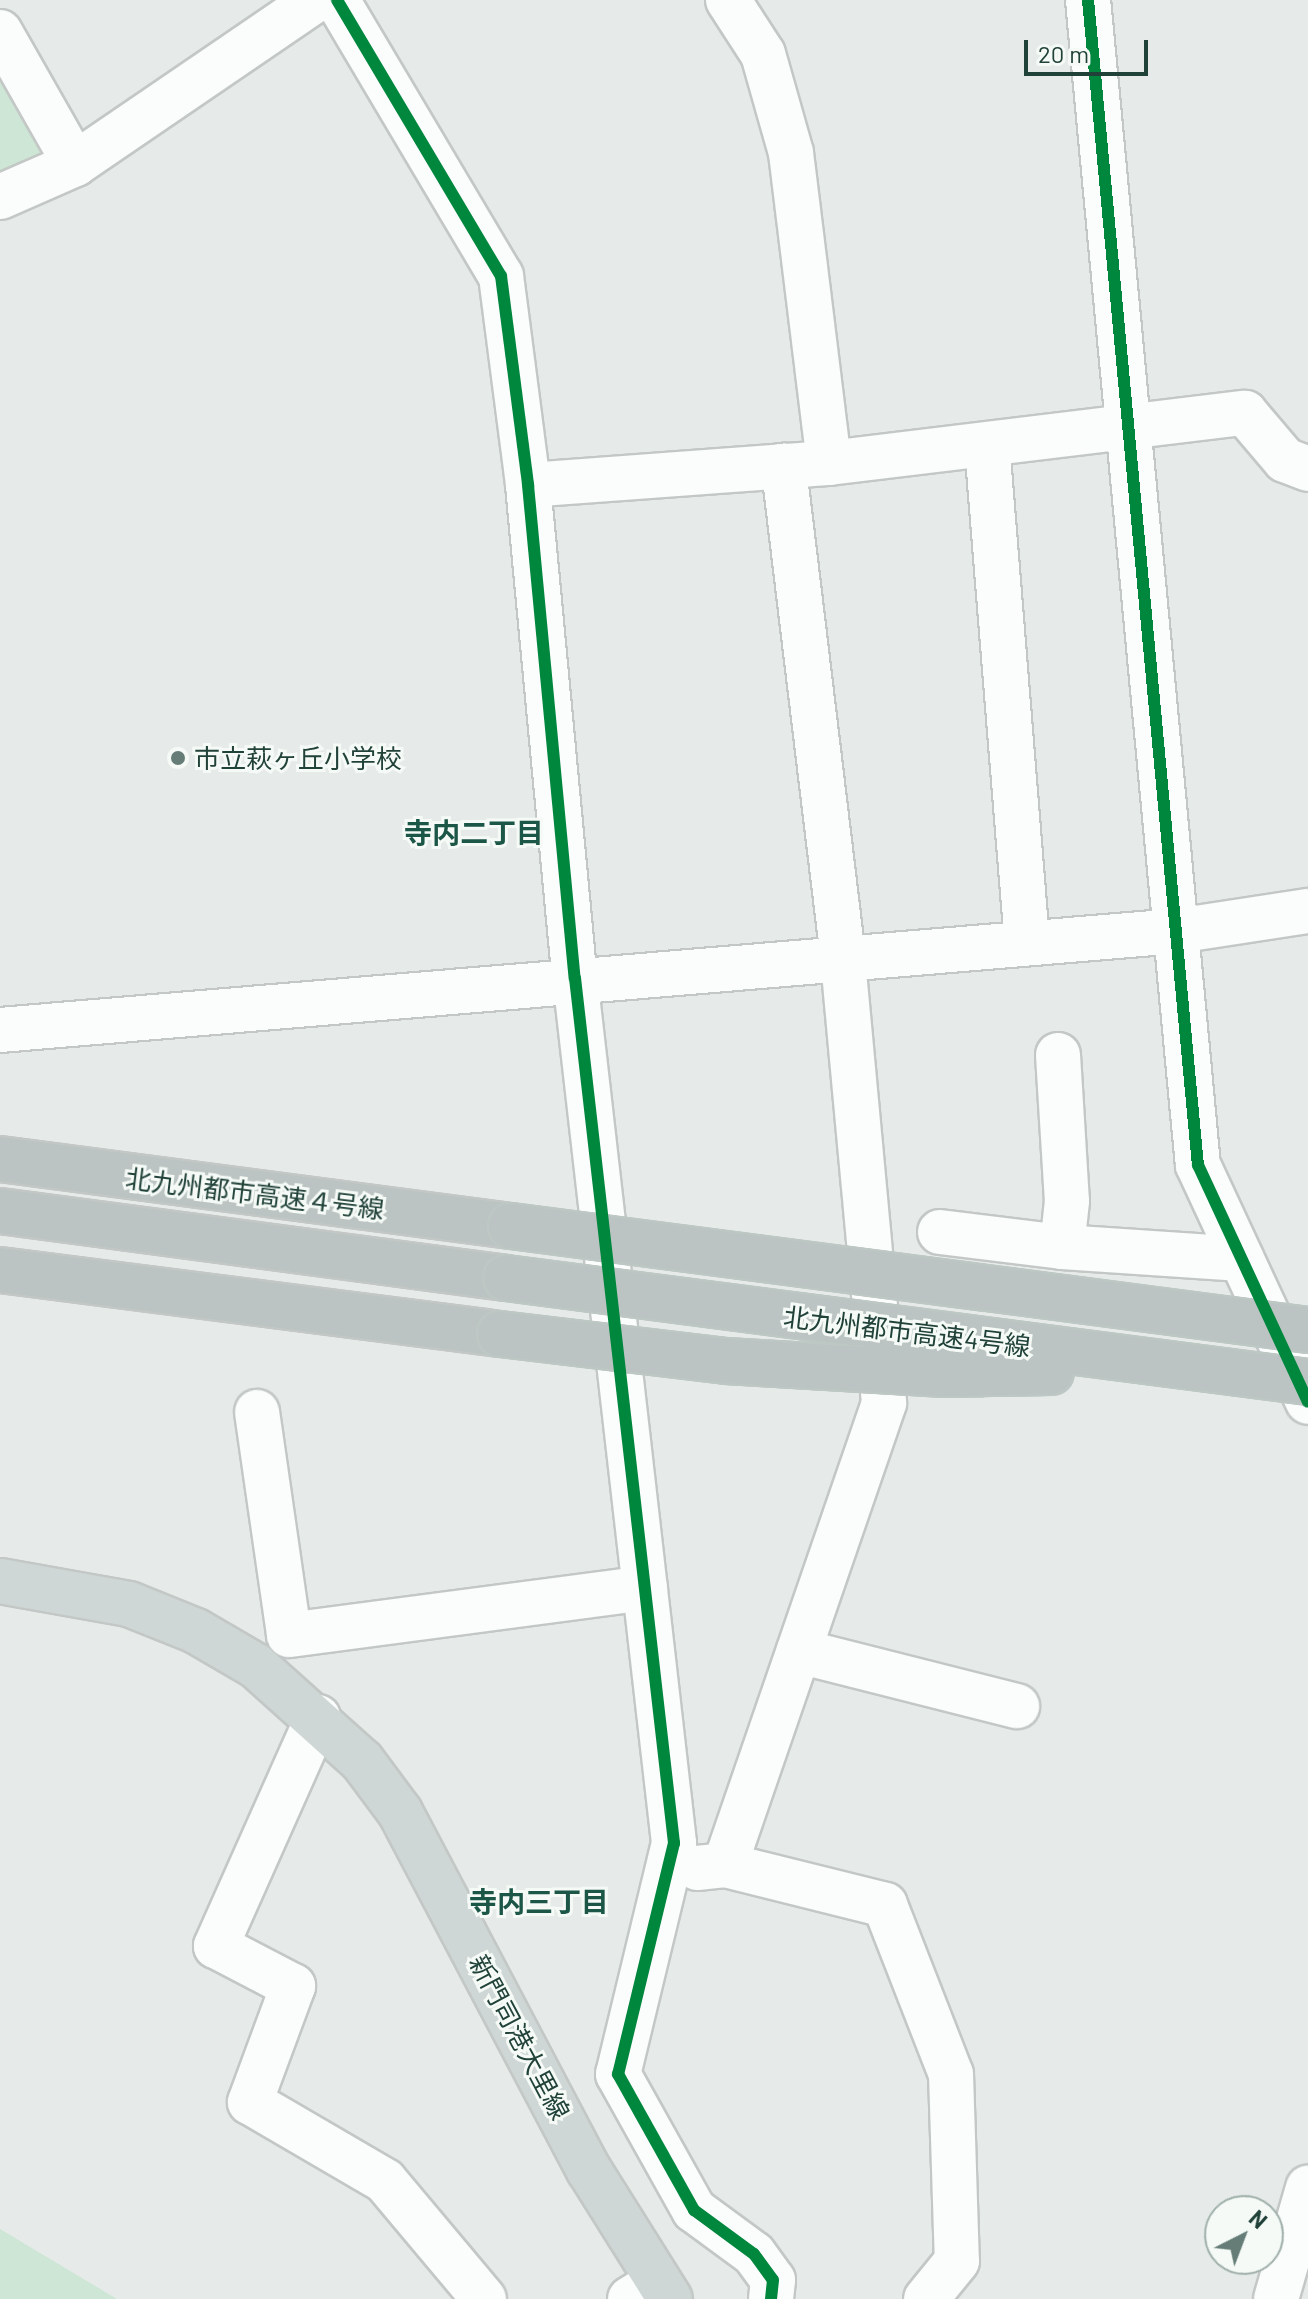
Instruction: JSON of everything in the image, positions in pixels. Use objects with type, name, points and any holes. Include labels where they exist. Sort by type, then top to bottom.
[{"type":"highway","name":"北九州都市高速４号線","points":[[0,1159],[511,1226]]},
{"type":"highway","name":"北九州都市高速４号線","points":[[0,1211],[506,1278]]},
{"type":"highway","name":"北九州都市高速4号線","points":[[511,1226],[1308,1330]]},
{"type":"highway","points":[[0,1270],[726,1361],[945,1374],[1202,1369]]},
{"type":"highway","name":"北九州都市高速4号線","points":[[506,1278],[1308,1382]]},
{"type":"main road","name":"新門司港大里線","points":[[0,1581],[129,1604],[196,1631],[256,1666],[318,1717],[362,1761],[400,1812],[652,2294]]},
{"type":"street","points":[[0,197],[75,164],[315,0]]},
{"type":"street","points":[[337,0],[501,276],[528,485],[575,978],[674,1843],[618,2074],[694,2210],[754,2254],[773,2280],[771,2299]]},
{"type":"street","points":[[728,0],[763,54],[791,153],[829,463]]},
{"type":"street","points":[[1088,0],[1132,429],[1198,1165],[1308,1402]]},
{"type":"street","points":[[0,32],[75,164]]},
{"type":"street","points":[[528,485],[829,463],[1132,429],[1245,413],[1285,460],[1308,469]]},
{"type":"street","points":[[987,445],[1027,943]]},
{"type":"street","points":[[725,1865],[884,1403],[843,957],[784,466]]},
{"type":"street","points":[[0,1030],[575,978],[1177,931],[1308,911]]},
{"type":"street","points":[[1058,1055],[1067,1201],[1062,1247]]},
{"type":"street","points":[[940,1232],[1062,1247],[1242,1259]]},
{"type":"street","points":[[257,1412],[289,1635],[645,1588]]},
{"type":"street","points":[[799,1651],[1017,1706]]},
{"type":"street","points":[[318,1717],[216,1946],[293,1986],[250,2102],[385,2181],[484,2299]]},
{"type":"street","points":[[667,1872],[725,1865],[885,1905],[951,2074],[957,2261],[926,2299]]},
{"type":"street","points":[[1276,2299],[1308,2188]]},
{"type":"green space","points":[[0,61],[56,157],[0,180]]},
{"type":"green space","points":[[0,2229],[117,2299],[0,2299]]},
{"type":"cycle path","points":[[337,0],[501,276],[528,485],[575,978],[674,1843],[618,2074],[694,2210],[754,2254],[773,2280],[771,2299]]},
{"type":"cycle path","points":[[1088,0],[1198,1165],[1308,1402]]},
{"type":"place","name":"市立萩ヶ丘小学校","points":[[178,758]]},
{"type":"district","name":"寺内二丁目","points":[[474,832]]},
{"type":"district","name":"寺内三丁目","points":[[539,1901]]}]
